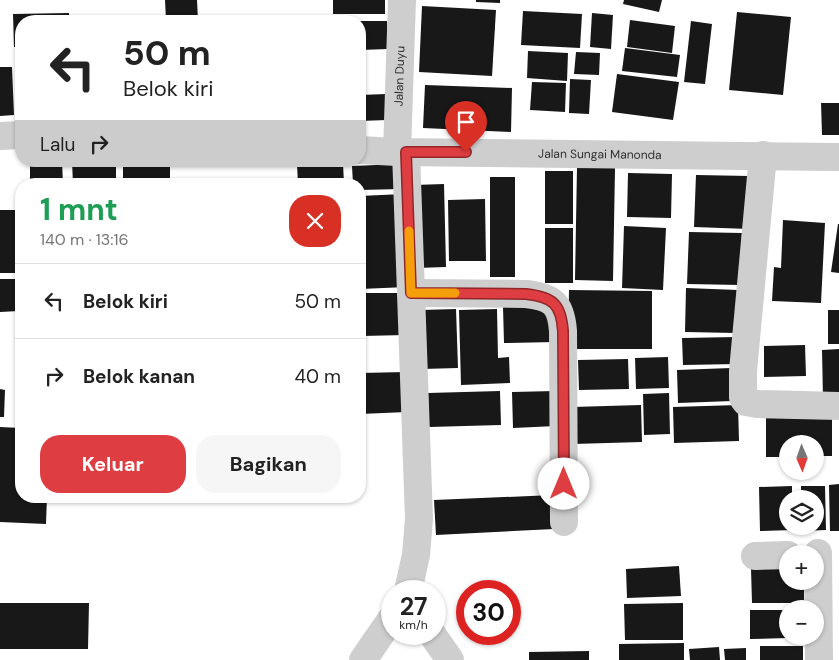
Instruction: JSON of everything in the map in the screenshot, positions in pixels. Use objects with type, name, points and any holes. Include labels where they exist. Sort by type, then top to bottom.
[{"type":"street","name":"Jalan Duyu","points":[[402,0],[401,152],[411,293],[419,529],[410,580]]},
{"type":"street","points":[[0,136],[15,136]]},
{"type":"street","name":"Jalan Sungai Manonda","points":[[366,150],[839,157]]},
{"type":"street","points":[[763,155],[743,371],[743,398],[746,402],[756,404],[839,406]]},
{"type":"street","points":[[411,293],[526,294],[543,296],[559,308],[563,331],[564,522]]},
{"type":"street","points":[[755,556],[779,555]]},
{"type":"street","points":[[819,660],[820,590]]},
{"type":"street","points":[[363,660],[381,634]]},
{"type":"street","points":[[440,645],[450,660]]},
{"type":"building","points":[[165,0],[197,0],[198,15],[166,15]]},
{"type":"building","points":[[333,0],[385,0],[385,14],[333,14]]},
{"type":"building","points":[[476,0],[500,0],[500,3],[476,2]]},
{"type":"building","points":[[624,0],[662,0],[659,12],[623,4]]},
{"type":"building","points":[[422,6],[496,10],[492,76],[419,72]]},
{"type":"building","points":[[523,11],[582,14],[580,48],[521,45]]},
{"type":"building","points":[[737,12],[791,17],[783,95],[729,90]]},
{"type":"building","points":[[69,13],[69,15],[15,15],[14,47],[13,14]]},
{"type":"building","points":[[592,13],[613,15],[611,49],[590,47]]},
{"type":"building","points":[[630,20],[675,26],[672,53],[627,47]]},
{"type":"building","points":[[366,21],[387,21],[388,49],[366,50]]},
{"type":"building","points":[[691,21],[712,24],[705,84],[684,82]]},
{"type":"building","points":[[625,48],[680,55],[677,77],[622,71]]},
{"type":"building","points":[[528,51],[568,53],[567,81],[527,78]]},
{"type":"building","points":[[576,52],[600,53],[599,75],[574,74]]},
{"type":"building","points":[[0,67],[12,67],[14,115],[0,116]]},
{"type":"building","points":[[617,74],[679,82],[673,120],[612,112]]},
{"type":"building","points":[[570,79],[591,80],[589,114],[569,113]]},
{"type":"building","points":[[532,82],[566,83],[565,112],[530,110]]},
{"type":"building","points":[[425,85],[512,88],[511,132],[423,128]]},
{"type":"building","points":[[386,94],[387,120],[366,121],[366,95]]},
{"type":"building","points":[[821,103],[839,103],[839,135],[822,135]]},
{"type":"building","points":[[400,164],[401,189],[366,190],[366,178],[353,178],[352,167],[366,167],[366,165]]},
{"type":"building","points":[[30,167],[62,167],[63,178],[30,178]]},
{"type":"building","points":[[72,167],[116,167],[116,178],[73,178]]},
{"type":"building","points":[[123,167],[170,167],[170,178],[123,178]]},
{"type":"building","points":[[297,167],[343,167],[344,178],[298,178]]},
{"type":"building","points":[[577,167],[615,168],[613,281],[575,280]]},
{"type":"building","points":[[545,171],[573,171],[573,224],[545,224]]},
{"type":"building","points":[[628,173],[672,174],[671,218],[627,217]]},
{"type":"building","points":[[696,175],[750,176],[749,229],[694,227]]},
{"type":"building","points":[[490,177],[515,177],[515,277],[490,277]]},
{"type":"building","points":[[444,184],[446,267],[416,268],[414,185]]},
{"type":"building","points":[[403,194],[407,287],[366,289],[366,196]]},
{"type":"building","points":[[485,199],[486,261],[449,261],[448,200]]},
{"type":"building","points":[[0,210],[15,210],[15,273],[0,273]]},
{"type":"building","points":[[783,220],[825,223],[821,303],[772,301],[774,267],[781,268]]},
{"type":"building","points":[[839,224],[839,273],[831,272]]},
{"type":"building","points":[[624,226],[666,228],[663,290],[622,288]]},
{"type":"building","points":[[545,228],[573,228],[573,283],[545,283]]},
{"type":"building","points":[[689,232],[742,233],[740,285],[687,284]]},
{"type":"building","points":[[0,279],[15,279],[15,311],[0,312]]},
{"type":"building","points":[[686,288],[738,290],[736,333],[685,332]]},
{"type":"building","points":[[569,290],[652,291],[652,349],[568,349]]},
{"type":"building","points":[[366,293],[405,293],[405,335],[366,336]]},
{"type":"building","points":[[554,305],[555,342],[504,343],[503,307]]},
{"type":"building","points":[[456,309],[458,368],[422,369],[421,310]]},
{"type":"building","points":[[497,309],[498,358],[509,357],[510,383],[461,385],[459,310]]},
{"type":"building","points":[[828,310],[839,310],[839,344],[828,344]]},
{"type":"building","points":[[737,337],[738,364],[683,365],[682,338]]},
{"type":"building","points":[[805,345],[806,376],[764,377],[764,346]]},
{"type":"building","points":[[839,349],[839,399],[823,399],[822,350]]},
{"type":"building","points":[[668,357],[669,388],[636,389],[635,358]]},
{"type":"building","points":[[628,359],[629,389],[579,390],[578,360]]},
{"type":"building","points":[[731,368],[732,401],[678,403],[677,370]]},
{"type":"building","points":[[406,372],[407,412],[366,414],[366,373]]},
{"type":"building","points":[[0,389],[5,390],[4,417],[0,417]]},
{"type":"building","points":[[500,391],[501,425],[429,427],[428,393]]},
{"type":"building","points":[[555,391],[556,426],[513,428],[512,392]]},
{"type":"building","points":[[669,393],[670,434],[644,435],[643,394]]},
{"type":"building","points":[[641,405],[642,442],[573,444],[572,407]]},
{"type":"building","points":[[738,405],[739,441],[674,443],[673,407]]},
{"type":"building","points":[[766,416],[832,416],[832,456],[824,456],[824,435],[779,435],[779,457],[766,457]]},
{"type":"building","points":[[0,427],[15,428],[15,503],[47,503],[46,524],[0,522]]},
{"type":"building","points":[[839,484],[839,531],[830,531],[829,485]]},
{"type":"building","points":[[792,486],[792,490],[779,490],[779,530],[760,531],[759,487]]},
{"type":"building","points":[[801,486],[825,486],[826,530],[824,530],[824,490],[801,490]]},
{"type":"building","points":[[553,495],[554,529],[436,535],[434,500]]},
{"type":"building","points":[[679,566],[681,596],[627,598],[626,569]]},
{"type":"building","points":[[779,568],[779,590],[804,590],[804,600],[779,600],[779,603],[752,603],[751,569]]},
{"type":"building","points":[[0,603],[89,603],[88,649],[0,649]]},
{"type":"building","points":[[683,603],[683,640],[625,640],[624,604]]},
{"type":"building","points":[[750,610],[779,610],[779,638],[750,639]]},
{"type":"building","points":[[684,643],[684,660],[619,660],[619,644]]},
{"type":"building","points":[[760,646],[803,646],[803,660],[760,660]]},
{"type":"building","points":[[719,647],[720,660],[690,660],[689,649]]},
{"type":"building","points":[[746,648],[746,660],[725,660],[724,649]]},
{"type":"building","points":[[589,651],[589,660],[529,660],[529,652]]},
{"type":"slow traffic","points":[[409,231],[411,293],[455,293]]},
{"type":"route","points":[[466,152],[406,152],[411,293],[526,294],[543,296],[559,308],[563,331],[564,484]]}]
